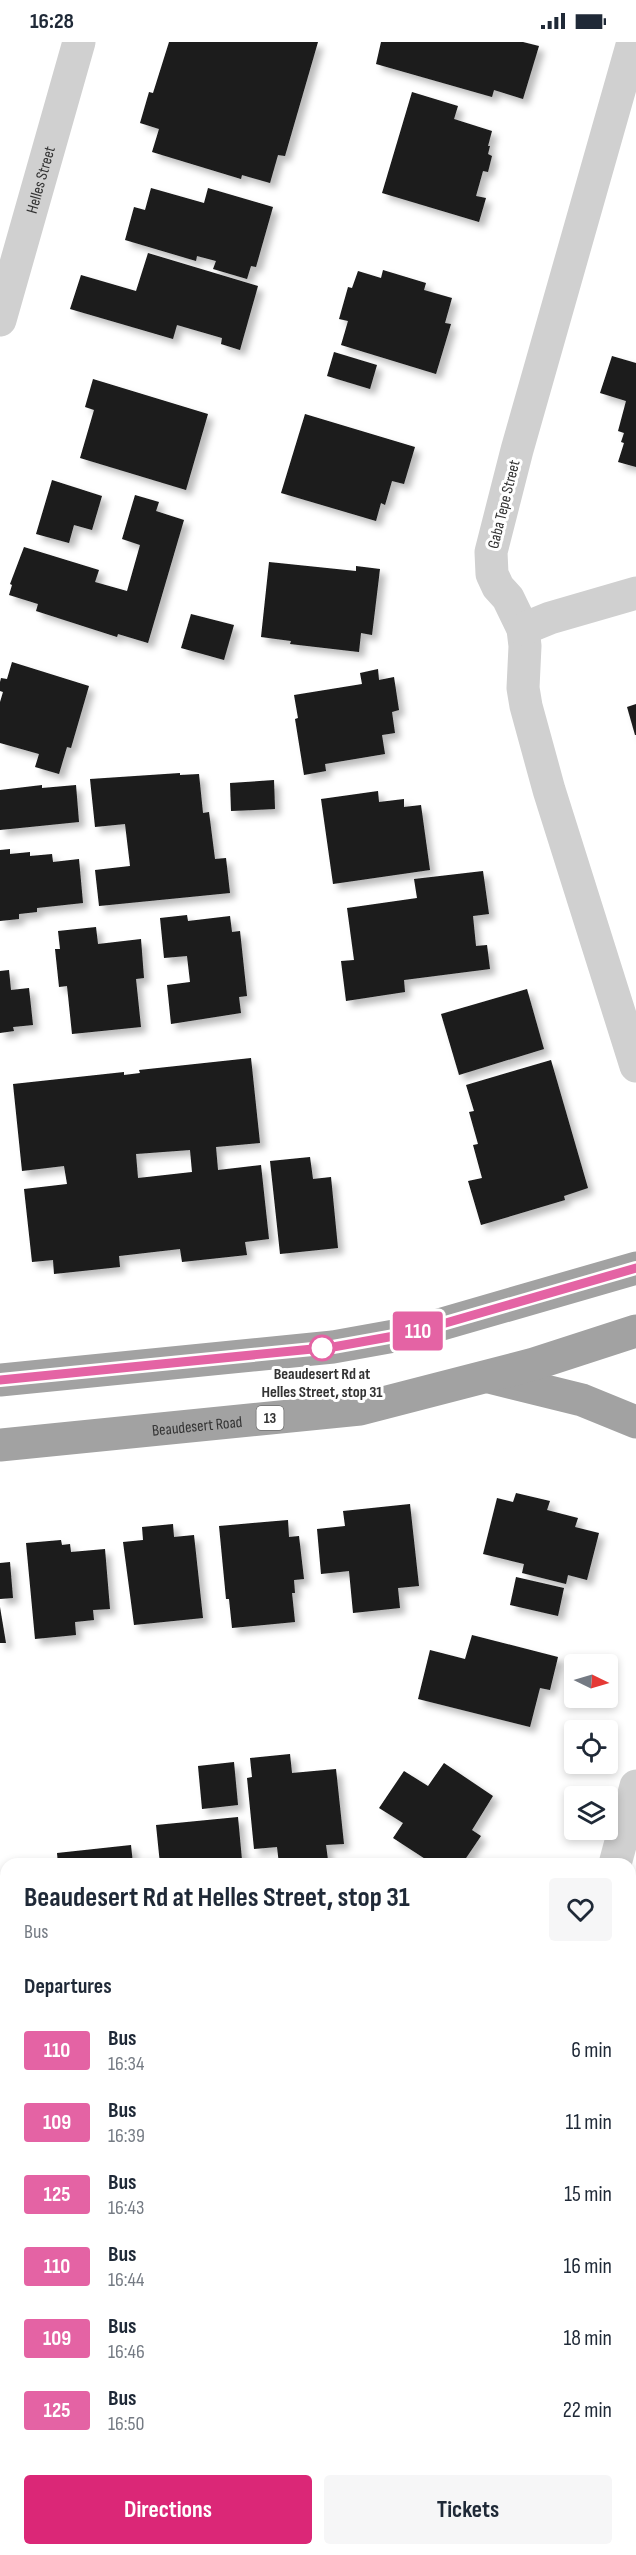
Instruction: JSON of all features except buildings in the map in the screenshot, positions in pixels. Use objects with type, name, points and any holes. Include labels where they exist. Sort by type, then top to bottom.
[{"type":"highway","points":[[0,1380],[344,1345],[411,1333],[636,1268]]},
{"type":"highway","name":"Beaudesert Road","points":[[0,1445],[360,1409],[534,1364],[636,1331]]},
{"type":"highway","points":[[486,1376],[582,1400],[636,1422]]},
{"type":"street","name":"Helles Street","points":[[0,320],[80,42]]},
{"type":"street","name":"Gaba Tepe Street","points":[[633,42],[517,450],[491,552],[492,574],[498,587],[508,598],[523,629],[526,705],[549,790],[636,1066]]},
{"type":"street","points":[[523,629],[550,618],[636,592]]},
{"type":"street","points":[[617,1858],[636,1786]]},
{"type":"bus line","name":"110","points":[[0,1380],[333,1347],[411,1333],[636,1268]]},
{"type":"place","name":"Beaudesert Rd at Helles Street, stop 31","points":[[322,1348]]}]
